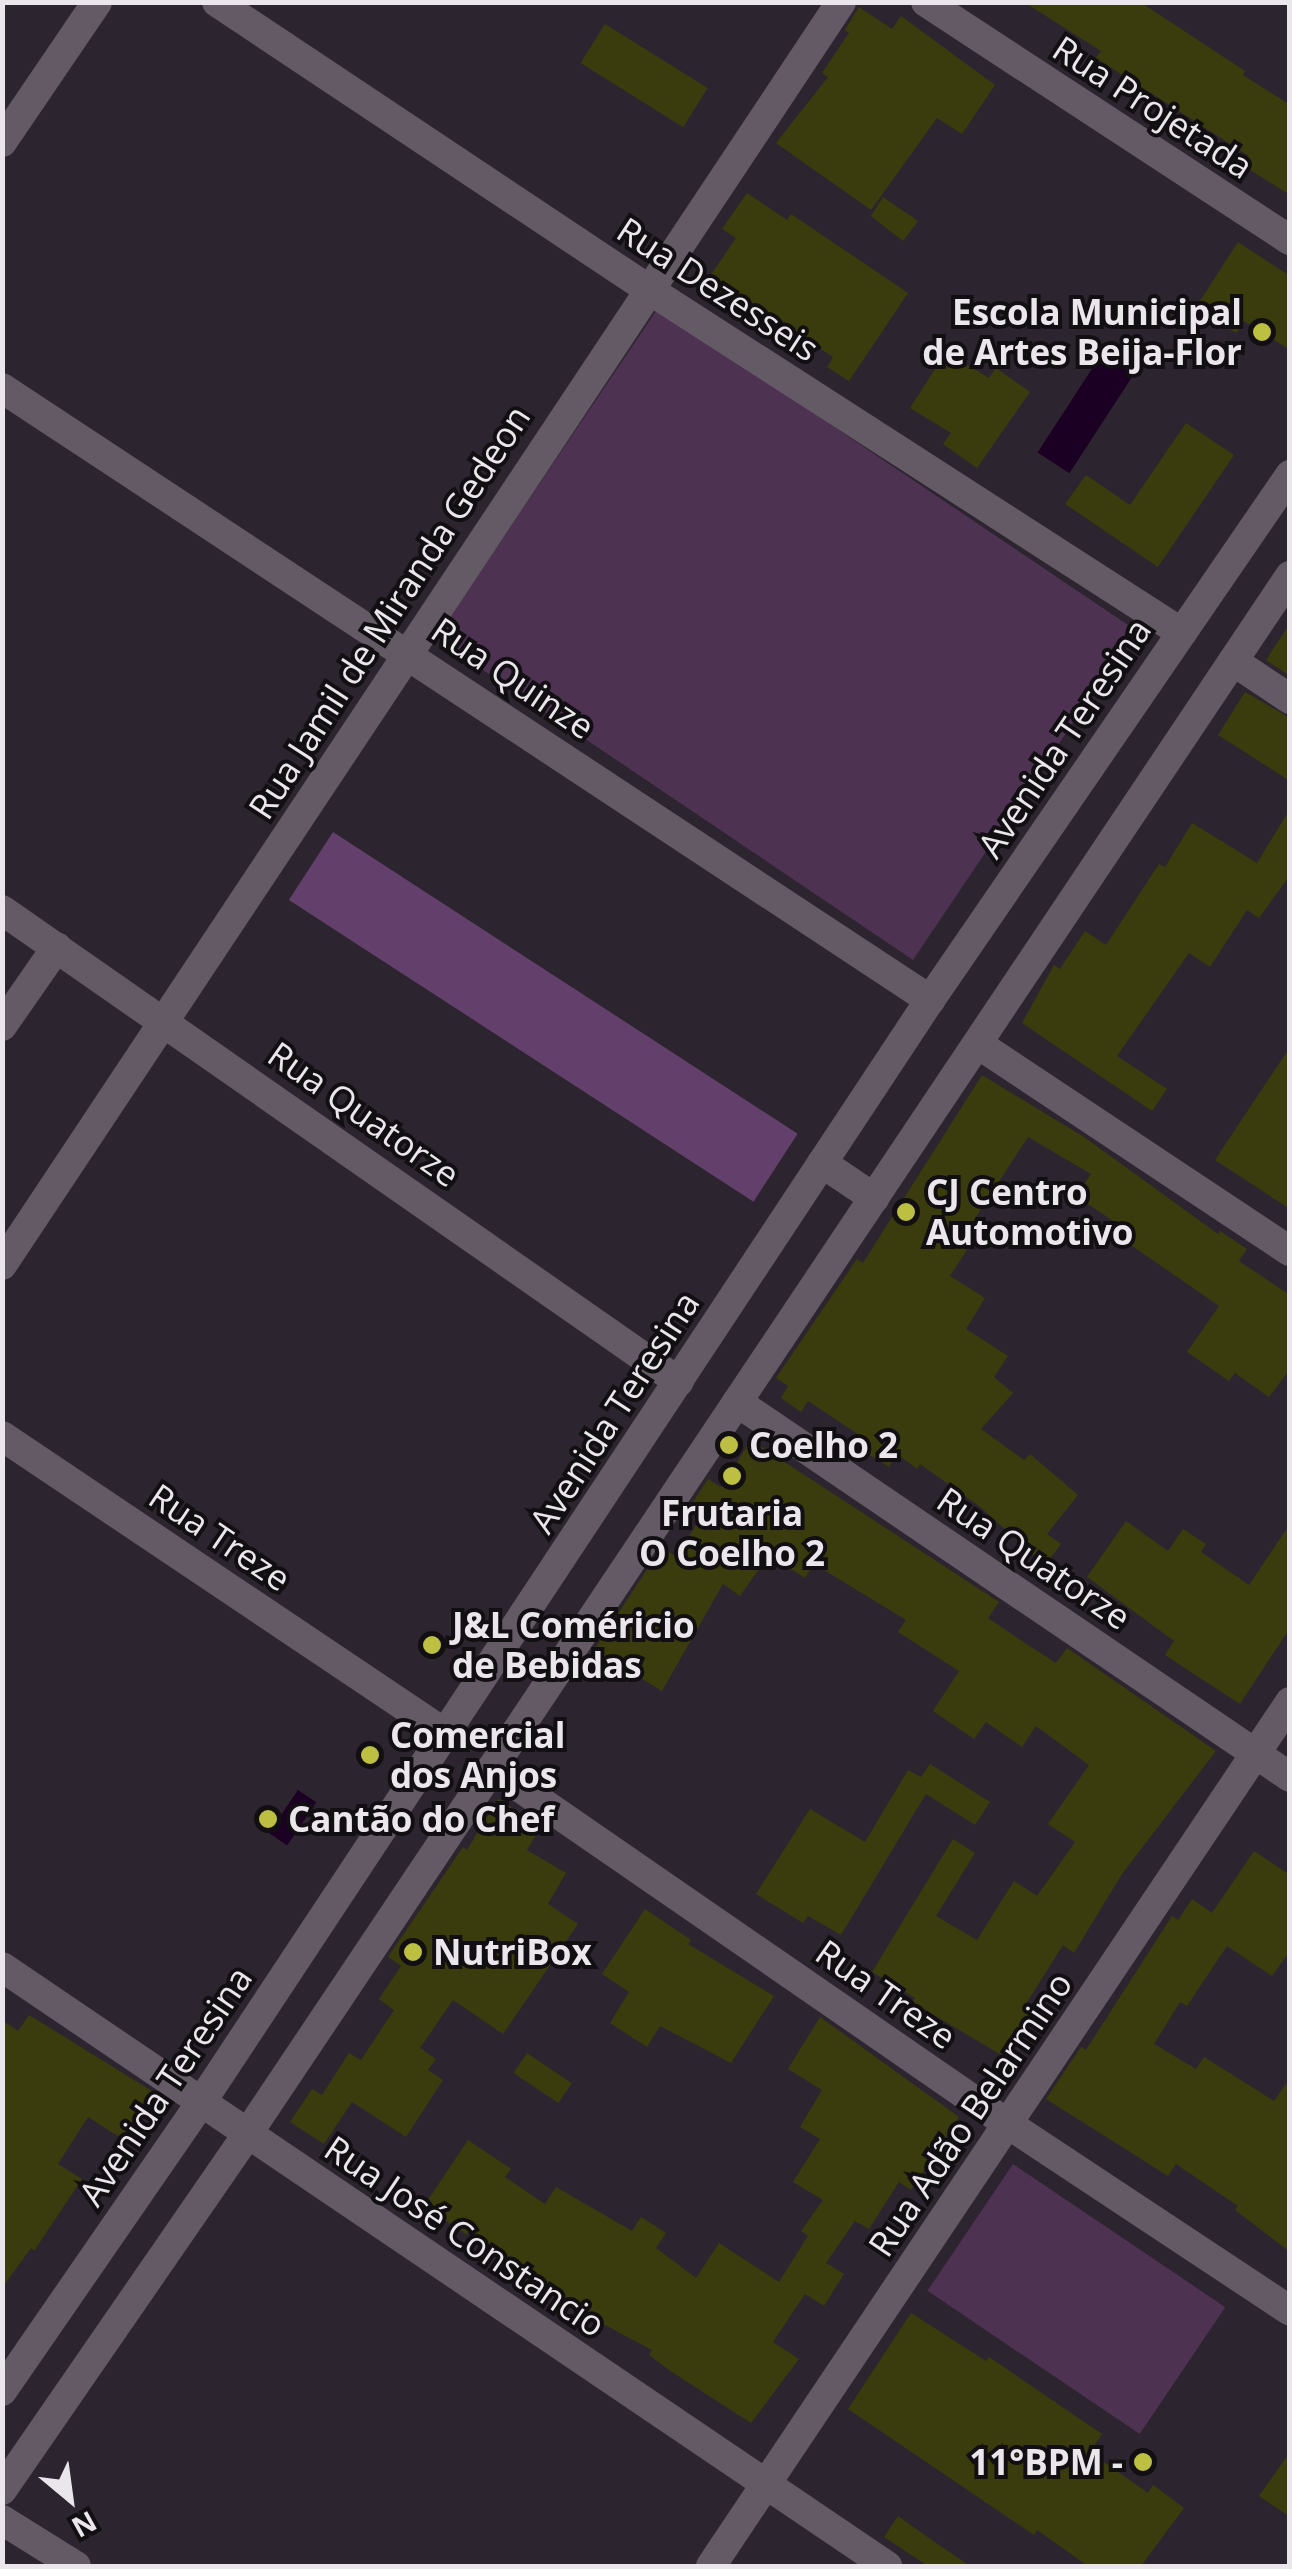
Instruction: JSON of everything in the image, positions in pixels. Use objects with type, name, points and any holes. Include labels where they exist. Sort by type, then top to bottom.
[{"type":"street","points":[[2,142],[97,2]]},
{"type":"street","name":"Rua Dezesseis","points":[[217,2],[648,288],[1182,633]]},
{"type":"street","name":"Rua Jamil de Miranda Gedeon","points":[[2,1265],[840,2]]},
{"type":"street","name":"Rua Projetada","points":[[926,2],[1290,240]]},
{"type":"street","name":"Rua Quinze","points":[[2,388],[930,1000]]},
{"type":"street","name":"Avenida Teresina","points":[[2,2391],[200,2104],[930,1000],[1290,475]]},
{"type":"street","points":[[2,2490],[246,2136],[1290,576]]},
{"type":"street","points":[[1233,662],[1290,699]]},
{"type":"street","name":"Rua Quatorze","points":[[2,910],[680,1382]]},
{"type":"street","points":[[2,1026],[57,947]]},
{"type":"street","points":[[978,1044],[1290,1251]]},
{"type":"street","points":[[822,1163],[874,1198]]},
{"type":"street","name":"Rua Quatorze","points":[[737,1402],[1290,1777]]},
{"type":"street","name":"Rua Treze","points":[[2,1436],[446,1734]]},
{"type":"street","name":"Rua Adão Belarmino","points":[[711,2566],[1290,1702]]},
{"type":"street","name":"Rua Treze","points":[[492,1768],[1008,2124],[1290,2311]]},
{"type":"street","name":"Rua José Constancio","points":[[2,1967],[246,2136],[887,2566]]},
{"type":"street","points":[[2,2520],[76,2566]]},
{"type":"shaded area","points":[[658,308],[1136,630],[913,960],[435,638]]},
{"type":"shaded area","points":[[1110,341],[1142,362],[1069,473],[1038,453]]},
{"type":"shaded area","points":[[333,832],[798,1134],[754,1202],[289,900]]},
{"type":"shaded area","points":[[298,1790],[316,1802],[287,1845],[269,1833]]},
{"type":"shaded area","points":[[1013,2164],[1225,2307],[1140,2434],[927,2291]]},
{"type":"building","points":[[1024,2],[1140,2],[1245,71],[1243,75],[1290,105],[1290,195],[1242,165],[1249,156],[1096,58],[1101,51]]},
{"type":"building","points":[[859,7],[892,29],[901,16],[995,85],[962,134],[937,118],[871,210],[776,143],[828,77],[822,73],[849,33],[845,30]]},
{"type":"building","points":[[605,24],[708,88],[683,127],[581,63]]},
{"type":"building","points":[[747,193],[787,220],[791,214],[908,293],[849,381],[827,367],[833,357],[782,324],[777,331],[706,282],[736,238],[722,229]]},
{"type":"building","points":[[883,197],[918,221],[903,241],[871,216]]},
{"type":"building","points":[[1238,242],[1290,276],[1290,350],[1244,321],[1236,333],[1196,307]]},
{"type":"building","points":[[946,352],[989,378],[996,368],[1030,392],[977,468],[943,444],[951,433],[910,408]]},
{"type":"building","points":[[1186,423],[1234,455],[1158,567],[1065,504],[1086,475],[1130,505]]},
{"type":"building","points":[[1290,623],[1290,676],[1266,660]]},
{"type":"building","points":[[1245,692],[1290,718],[1290,781],[1218,735]]},
{"type":"building","points":[[1290,809],[1290,875],[1259,918],[1247,910],[1210,967],[1189,953],[1117,1056],[1167,1089],[1152,1111],[1022,1023],[1054,965],[1060,969],[1085,931],[1106,945],[1159,864],[1165,867],[1192,823],[1257,863]]},
{"type":"building","points":[[1290,1047],[1290,1209],[1215,1160]]},
{"type":"building","points":[[982,1075],[1084,1137],[1218,1234],[1220,1231],[1247,1249],[1239,1261],[1290,1295],[1290,1369],[1269,1397],[1235,1373],[1229,1381],[1187,1352],[1219,1306],[1128,1243],[1134,1235],[1076,1196],[1091,1174],[1028,1137],[974,1220],[983,1225],[950,1276],[985,1298],[966,1329],[1008,1356],[994,1377],[1013,1393],[981,1429],[1024,1460],[1030,1454],[1078,1495],[1047,1534],[1061,1544],[1045,1565],[979,1506],[920,1464],[917,1469],[897,1454],[889,1467],[865,1452],[871,1443],[808,1401],[801,1412],[781,1398],[788,1386],[776,1378],[857,1259],[863,1263]]},
{"type":"building","points":[[751,1440],[999,1602],[988,1618],[1028,1645],[1056,1663],[1067,1648],[1216,1751],[1122,1874],[1074,1953],[1063,1945],[1024,2007],[1036,2014],[1008,2059],[912,2002],[915,1998],[872,1972],[953,1839],[975,1853],[936,1916],[977,1940],[1014,1881],[1037,1896],[1075,1842],[1048,1824],[1089,1765],[1036,1726],[1022,1747],[986,1722],[974,1739],[933,1711],[959,1671],[898,1632],[906,1620],[814,1564],[805,1578],[769,1555],[740,1596],[723,1584],[662,1691],[594,1650],[662,1547],[675,1556],[704,1514],[691,1505],[708,1479],[721,1487]]},
{"type":"building","points":[[1126,1521],[1168,1551],[1183,1529],[1206,1544],[1201,1552],[1249,1585],[1290,1524],[1290,1628],[1240,1704],[1165,1655],[1174,1641],[1087,1577]]},
{"type":"building","points":[[930,1764],[990,1802],[975,1825],[926,1794],[841,1935],[808,1916],[803,1923],[756,1894],[810,1809],[865,1842],[908,1770],[921,1777]]},
{"type":"building","points":[[498,1799],[542,1825],[527,1850],[566,1873],[548,1904],[578,1924],[503,2034],[453,2000],[420,2048],[436,2059],[428,2070],[443,2080],[406,2137],[352,2102],[324,2144],[290,2122],[312,2089],[322,2095],[349,2053],[361,2060],[394,2010],[379,1999],[401,1966],[388,1957],[463,1847],[467,1850]]},
{"type":"building","points":[[1254,1851],[1290,1875],[1290,1951],[1272,1976],[1227,1946],[1187,2006],[1180,2002],[1154,2044],[1196,2069],[1204,2057],[1274,2101],[1290,2078],[1290,2252],[1235,2210],[1238,2206],[1176,2164],[1168,2176],[1046,2099],[1081,2047],[1086,2050],[1172,1916],[1178,1920],[1192,1899],[1212,1913]]},
{"type":"building","points":[[645,1909],[691,1940],[688,1944],[774,1996],[731,2063],[660,2026],[647,2047],[610,2023],[629,1992],[602,1974]]},
{"type":"building","points":[[29,2015],[155,2093],[124,2140],[88,2117],[58,2164],[82,2179],[34,2251],[31,2248],[2,2288],[2,2020],[18,2031]]},
{"type":"building","points":[[820,2017],[959,2117],[911,2190],[899,2182],[869,2229],[855,2221],[826,2263],[844,2274],[824,2306],[805,2294],[773,2342],[799,2359],[751,2423],[672,2372],[649,2355],[652,2350],[573,2308],[470,2230],[467,2235],[424,2206],[468,2140],[511,2169],[505,2177],[545,2204],[556,2187],[632,2231],[641,2217],[666,2233],[656,2248],[696,2278],[719,2243],[779,2282],[808,2236],[801,2231],[823,2200],[793,2182],[820,2139],[800,2127],[822,2090],[788,2069]]},
{"type":"building","points":[[527,2053],[572,2083],[558,2103],[514,2073]]},
{"type":"building","points":[[911,2313],[986,2361],[989,2357],[1102,2434],[1090,2452],[1148,2493],[1153,2485],[1184,2508],[1141,2566],[1088,2566],[1037,2530],[1034,2535],[848,2409]]},
{"type":"building","points":[[1290,2452],[1290,2517],[1259,2496]]},
{"type":"building","points":[[898,2516],[970,2566],[928,2566],[884,2537]]},
{"type":"place","name":"Escola Municipal de Artes Beija-Flor","points":[[1262,332]]},
{"type":"place","name":"CJ Centro Automotivo","points":[[906,1212]]},
{"type":"place","name":"Coelho 2","points":[[729,1445]]},
{"type":"place","name":"Frutaria O Coelho 2","points":[[732,1476]]},
{"type":"place","name":"J&L Coméricio de Bebidas","points":[[432,1645]]},
{"type":"place","name":"Comercial dos Anjos","points":[[370,1755]]},
{"type":"place","name":"Cantão do Chef","points":[[268,1819]]},
{"type":"place","name":"NutriBox","points":[[413,1952]]},
{"type":"place","name":"11°BPM -","points":[[1143,2462]]}]
